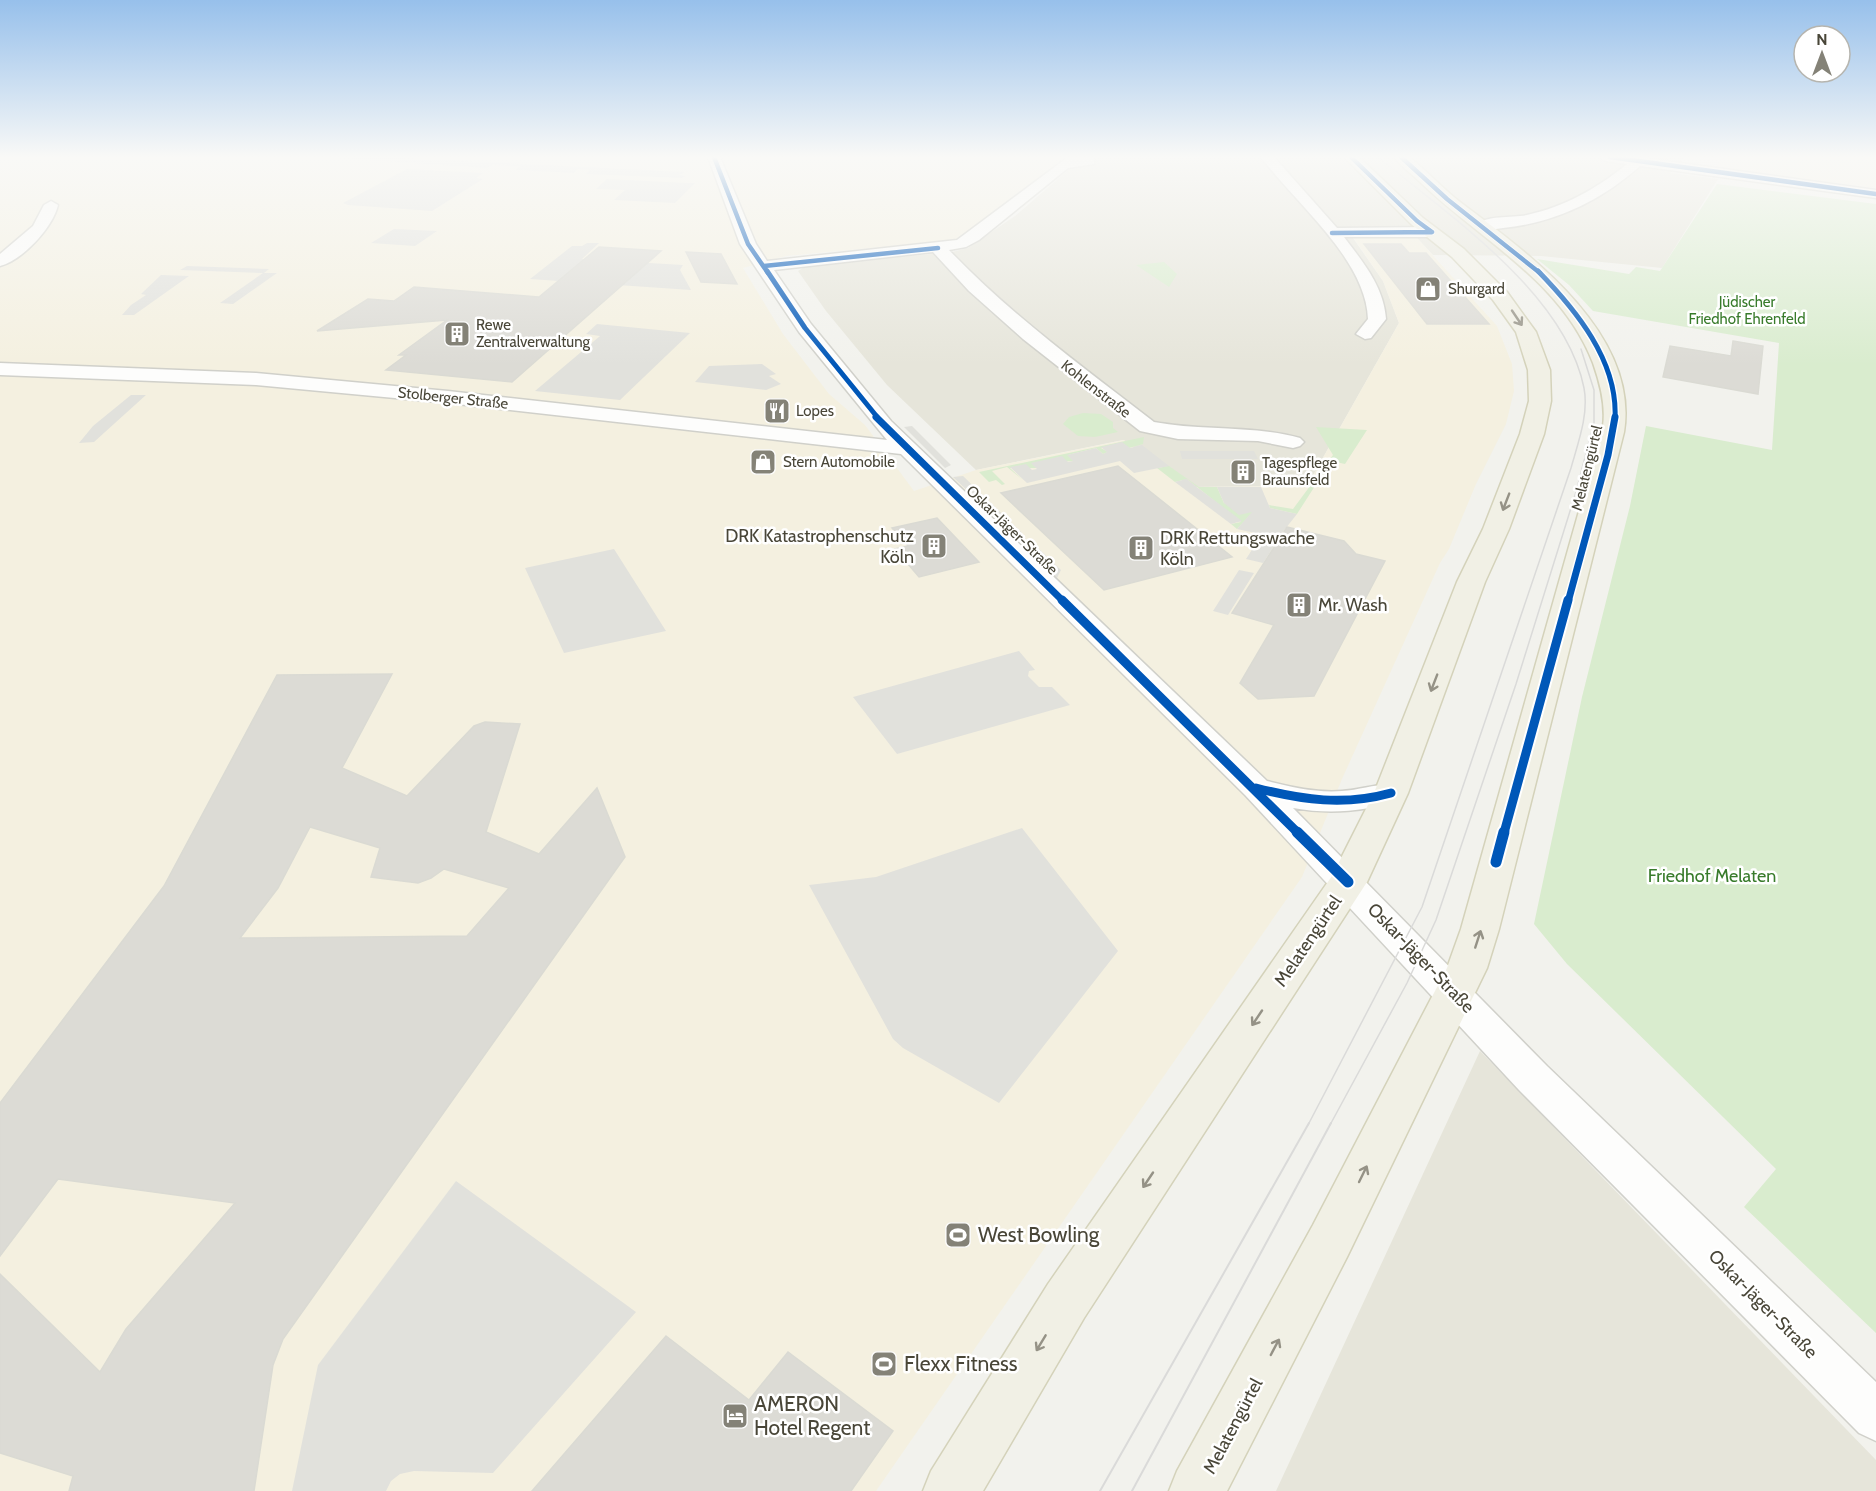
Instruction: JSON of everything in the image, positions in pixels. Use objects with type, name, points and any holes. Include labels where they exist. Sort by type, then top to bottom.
[{"type":"main road","name":"Melatengürtel","points":[[951,1491],[1066,1301],[1348,882],[1391,793],[1472,582],[1500,519],[1532,434],[1540,401],[1539,370],[1526,332],[1451,227]]},
{"type":"main road","name":"Melatengürtel","points":[[1458,227],[1505,243]]},
{"type":"main road","name":"Melatengürtel","points":[[1197,1491],[1330,1241],[1480,935],[1488,892],[1608,455],[1615,412],[1608,370],[1593,336],[1551,283],[1486,227]]},
{"type":"street","points":[[0,261],[39,227]]},
{"type":"street","name":"Oskar-Jäger-Straße","points":[[740,227],[748,244],[830,362],[905,448],[1256,788],[1454,992],[1533,1078],[1876,1416]]},
{"type":"street","points":[[764,266],[961,244],[987,227]]},
{"type":"street","points":[[1327,227],[1367,279],[1373,294],[1377,319],[1365,334]]},
{"type":"street","points":[[1332,233],[1400,227]]},
{"type":"street","name":"Kohlenstraße","points":[[938,248],[975,287],[1036,342],[1147,427],[1178,433],[1258,435],[1293,442]]},
{"type":"street","name":"Stolberger Straße","points":[[0,369],[256,379],[441,396],[905,448]]},
{"type":"street","points":[[1256,788],[1303,801],[1333,804],[1362,802],[1391,793]]},
{"type":"shaded area","points":[[0,227],[981,227],[966,239],[786,256],[743,268],[783,334],[829,394],[865,425],[914,491],[976,470],[1124,440],[1192,487],[1307,486],[1399,323],[1383,281],[1353,237],[1417,238],[1497,326],[1512,364],[1514,391],[1506,424],[1476,484],[1449,549],[1440,563],[1342,779],[1302,877],[876,1491],[0,1491]]},
{"type":"shaded area","points":[[999,227],[1688,227],[1662,268],[1541,256],[1433,255],[1417,238],[1353,238],[1383,281],[1399,323],[1307,486],[1192,487],[1123,440],[976,470],[887,385],[826,311],[798,271],[806,266],[952,252],[968,248]]},
{"type":"shaded area","points":[[394,229],[437,231],[415,246],[371,243]]},
{"type":"shaded area","points":[[587,243],[599,243],[582,259],[683,265],[680,270],[691,290],[530,279],[572,246],[582,246]]},
{"type":"shaded area","points":[[187,266],[269,269],[264,273],[277,273],[233,304],[220,303],[263,273],[180,270]]},
{"type":"shaded area","points":[[161,275],[189,276],[134,315],[122,315],[131,305],[146,295],[141,294]]},
{"type":"shaded area","points":[[597,324],[690,333],[620,400],[535,391],[600,336],[586,334]]},
{"type":"shaded area","points":[[762,364],[776,374],[769,376],[781,384],[766,390],[695,382],[709,366]]},
{"type":"shaded area","points":[[131,395],[146,395],[94,442],[79,443],[93,426]]},
{"type":"shaded area","points":[[912,426],[951,465],[945,468],[904,427]]},
{"type":"shaded area","points":[[1122,442],[1130,448],[1142,445],[1169,466],[1134,473],[1120,461],[1027,483],[1010,467],[1026,464],[1032,470],[1037,469],[1031,463],[1062,456],[1068,462],[1073,461],[1067,455],[1096,448],[1103,454],[1107,452],[1101,447]]},
{"type":"shaded area","points":[[1180,451],[1254,451],[1258,459],[1182,459]]},
{"type":"shaded area","points":[[963,476],[1022,533],[1014,535],[953,477]]},
{"type":"shaded area","points":[[1186,479],[1242,521],[1231,524],[1175,482]]},
{"type":"shaded area","points":[[1217,487],[1261,487],[1270,508],[1297,514],[1278,538],[1237,529],[1252,512],[1239,515],[1224,503]]},
{"type":"shaded area","points":[[1257,542],[1274,546],[1263,563],[1246,559]]},
{"type":"shaded area","points":[[1035,545],[1061,570],[1057,578],[1026,547]]},
{"type":"shaded area","points":[[614,549],[666,631],[564,653],[525,568]]},
{"type":"shaded area","points":[[1239,570],[1254,573],[1228,615],[1213,611]]},
{"type":"shaded area","points":[[1019,651],[1035,670],[1029,671],[1028,676],[1039,687],[1052,687],[1070,705],[897,754],[853,697]]},
{"type":"shaded area","points":[[1022,828],[1118,951],[999,1103],[903,1048],[893,1039],[809,885],[876,877]]},
{"type":"shaded area","points":[[1480,1051],[1876,1460],[1876,1491],[1276,1491]]},
{"type":"shaded area","points":[[456,1181],[636,1312],[493,1473],[414,1471],[400,1474],[391,1481],[386,1491],[292,1491],[318,1365]]},
{"type":"green space","name":"Friedhof Melaten","points":[[1689,227],[1876,227],[1876,1333],[1744,1207],[1776,1169],[1567,964],[1534,924],[1582,697],[1630,506],[1646,426],[1772,450],[1779,343],[1593,311],[1569,285],[1537,259],[1629,274],[1636,267],[1660,271]]},
{"type":"green space","points":[[1164,262],[1177,274],[1169,287],[1136,265]]},
{"type":"green space","points":[[1083,413],[1101,414],[1113,422],[1113,428],[1118,432],[1095,437],[1078,436],[1063,424],[1069,417]]},
{"type":"green space","points":[[1316,427],[1367,430],[1345,464],[1331,461],[1297,514],[1270,508],[1269,505],[1293,509],[1333,455]]},
{"type":"green space","points":[[1144,437],[1143,444],[1129,448],[1122,443],[1101,448],[1108,452],[1103,454],[1096,448],[1068,455],[1074,461],[1032,463],[1038,468],[1010,468],[1023,480],[1007,467],[992,471],[1005,484],[1002,485],[996,480],[989,482],[979,472]]},
{"type":"green space","points":[[1169,466],[1199,487],[1217,487],[1224,503],[1253,512],[1237,529],[1231,524],[1241,522],[1187,479],[1175,482],[1157,468]]},
{"type":"building","name":"Shurgard","points":[[1364,244],[1401,244],[1409,253],[1426,253],[1489,324],[1427,324]]},
{"type":"building","points":[[599,247],[661,251],[512,382],[386,370],[406,355],[399,355],[447,320],[317,331],[368,299],[394,301],[414,287],[539,297]]},
{"type":"building","points":[[686,252],[721,254],[737,284],[701,282]]},
{"type":"building","points":[[1733,341],[1763,346],[1758,394],[1663,377],[1670,346],[1731,356]]},
{"type":"building","points":[[1118,466],[1232,557],[1104,590],[1001,493]]},
{"type":"building","name":"DRK Katastrophenschutz Köln","points":[[937,518],[979,562],[919,577],[895,549],[908,546],[892,528]]},
{"type":"building","name":"Mr. Wash","points":[[1287,527],[1344,541],[1356,554],[1385,561],[1314,696],[1258,699],[1240,683],[1274,625],[1232,613]]},
{"type":"building","points":[[392,674],[342,768],[407,796],[474,726],[485,722],[520,724],[486,832],[539,854],[597,788],[625,857],[283,1339],[273,1365],[254,1491],[69,1491],[73,1476],[0,1453],[0,1274],[100,1372],[126,1329],[235,1203],[58,1179],[0,1256],[0,1103],[164,886],[277,675]],"holes":[[[310,827],[380,848],[371,877],[418,883],[444,869],[509,888],[467,936],[240,938],[278,888]]]},
{"type":"building","name":"AMERON Hotel Regent","points":[[666,1336],[749,1400],[788,1352],[893,1431],[851,1491],[532,1491]]},
{"type":"tram line","points":[[1308,1125],[1422,907],[1571,468],[1582,428],[1585,408],[1584,388],[1573,353],[1554,320],[1529,288],[1464,227]]},
{"type":"tram line","points":[[1330,1125],[1407,983],[1436,920],[1516,684],[1576,492],[1594,423],[1594,390],[1581,349]]},
{"type":"tram line","points":[[1100,1491],[1309,1123]]},
{"type":"tram line","points":[[1132,1491],[1331,1123]]},
{"type":"cycle path","points":[[741,227],[748,244],[805,328],[878,419],[1348,882]]},
{"type":"cycle path","points":[[1425,227],[1432,232]]},
{"type":"cycle path","points":[[1484,227],[1539,272],[1581,320],[1597,347],[1608,377],[1615,409],[1608,455],[1496,862]]},
{"type":"cycle path","points":[[1332,233],[1432,232]]},
{"type":"cycle path","points":[[764,266],[938,248]]},
{"type":"cycle path","points":[[1256,788],[1324,802],[1356,801],[1391,793]]},
{"type":"place","name":"Shurgard","points":[[1428,289]]},
{"type":"place","name":"Rewe Zentralverwaltung","points":[[457,334]]},
{"type":"place","name":"Lopes","points":[[777,411]]},
{"type":"place","name":"Stern Automobile","points":[[763,462]]},
{"type":"place","name":"Tagespflege Braunsfeld","points":[[1243,472]]},
{"type":"place","name":"DRK Katastrophenschutz Köln","points":[[934,546]]},
{"type":"place","name":"DRK Rettungswache Köln","points":[[1141,548]]},
{"type":"place","name":"Mr. Wash","points":[[1299,605]]},
{"type":"place","name":"West Bowling","points":[[958,1235]]},
{"type":"place","name":"Flexx Fitness","points":[[884,1364]]},
{"type":"place","name":"AMERON Hotel Regent","points":[[735,1416]]},
{"type":"park label","name":"Jüdischer Friedhof Ehrenfeld","points":[[1747,310]]}]
